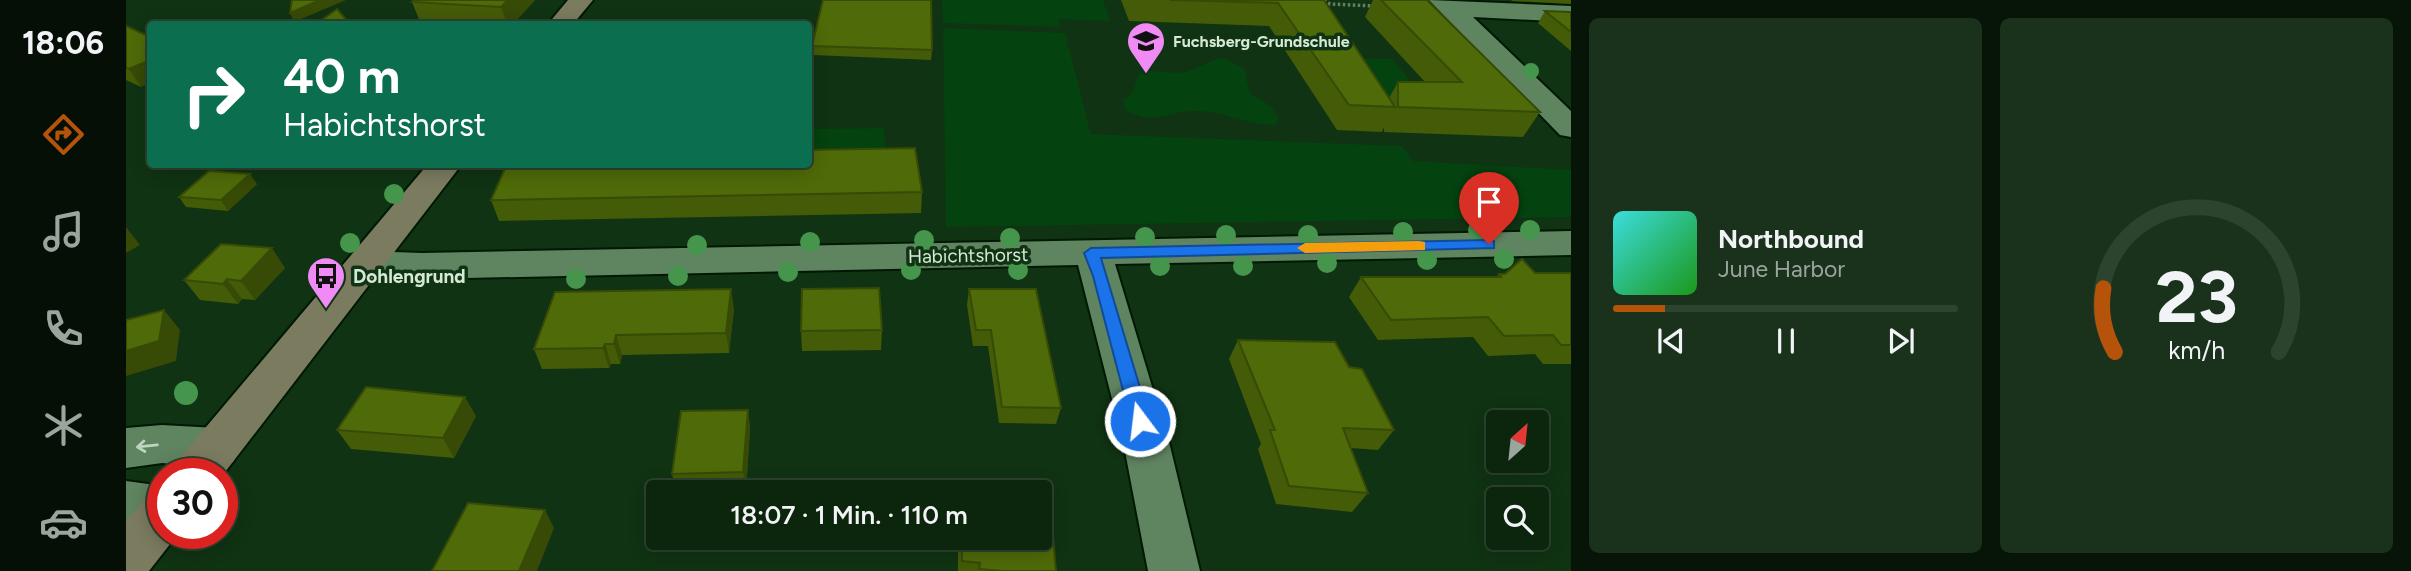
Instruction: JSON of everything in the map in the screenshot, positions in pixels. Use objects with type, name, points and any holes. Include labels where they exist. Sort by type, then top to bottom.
[{"type":"main road","points":[[563,21],[580,0]]},
{"type":"main road","points":[[208,458],[443,168]]},
{"type":"main road","points":[[126,560],[147,534]]},
{"type":"street","points":[[1446,5],[1571,14]]},
{"type":"street","points":[[1446,5],[1564,116]]},
{"type":"street","name":"Habichtshorst","points":[[365,264],[422,266],[1571,243]]},
{"type":"street","points":[[1091,253],[1101,276],[1144,434],[1174,571]]},
{"type":"street","points":[[126,448],[162,444],[198,458]]},
{"type":"street","points":[[126,503],[147,506]]},
{"type":"path","points":[[1324,0],[1330,4],[1384,6]]},
{"type":"green space","points":[[942,0],[1103,0],[1110,21],[1059,19],[1060,27],[943,23]]},
{"type":"green space","points":[[943,28],[1065,33],[1091,134],[1402,146],[1413,161],[1571,170],[1571,217],[946,227]]},
{"type":"green space","points":[[1223,58],[1244,68],[1250,93],[1271,106],[1279,119],[1275,125],[1199,111],[1155,118],[1125,110],[1123,100],[1132,93],[1139,74],[1150,71],[1185,72]]},
{"type":"green space","points":[[1353,58],[1392,59],[1427,100],[1385,99]]},
{"type":"green space","points":[[884,128],[887,169],[812,168],[812,129]]},
{"type":"building","points":[[292,0],[320,0],[290,13]]},
{"type":"building","points":[[508,0],[501,7],[412,2]]},
{"type":"building","points":[[823,0],[931,0],[932,50],[812,46]]},
{"type":"building","points":[[1170,0],[1324,0],[1395,107],[1349,105],[1278,3]]},
{"type":"building","points":[[1381,0],[1427,0],[1540,112],[1398,107],[1398,82],[1462,82]]},
{"type":"building","points":[[337,9],[347,21],[320,21]]},
{"type":"building","points":[[1545,11],[1571,12],[1571,32]]},
{"type":"building","points":[[126,26],[147,36],[147,61],[126,68]]},
{"type":"building","points":[[915,148],[922,192],[491,200],[505,168],[812,168],[812,150]]},
{"type":"building","points":[[209,171],[250,174],[221,200],[179,197]]},
{"type":"building","points":[[221,244],[272,248],[241,281],[227,279],[223,284],[184,280]]},
{"type":"building","points":[[1522,259],[1535,273],[1571,273],[1571,345],[1561,345],[1553,335],[1504,336],[1488,317],[1391,320],[1361,277],[1501,277],[1499,274],[1505,274]]},
{"type":"building","points":[[879,288],[882,330],[801,331],[802,289]]},
{"type":"building","points":[[731,289],[726,333],[616,335],[614,344],[605,344],[603,348],[534,349],[555,292]]},
{"type":"building","points":[[969,289],[1036,289],[1061,408],[1002,407],[991,330],[976,330]]},
{"type":"building","points":[[164,310],[159,341],[126,351],[126,320]]},
{"type":"building","points":[[1238,340],[1335,342],[1349,367],[1362,369],[1394,430],[1343,428],[1368,493],[1289,486],[1270,430],[1275,430]]},
{"type":"building","points":[[366,387],[465,397],[443,438],[337,430]]},
{"type":"building","points":[[748,410],[743,472],[672,474],[681,411]]},
{"type":"building","points":[[468,503],[545,510],[519,571],[432,571]]},
{"type":"building","points":[[1052,525],[1056,571],[979,569],[980,563],[962,561],[962,550],[1052,550]]},
{"type":"slow traffic","points":[[1305,248],[1419,246]]},
{"type":"place","name":"Fuchsberg-Grundschule","points":[[1146,75]]},
{"type":"place","name":"Dohlengrund","points":[[326,310]]},
{"type":"route","points":[[1140,421],[1101,276],[1091,253],[1489,244]]}]
